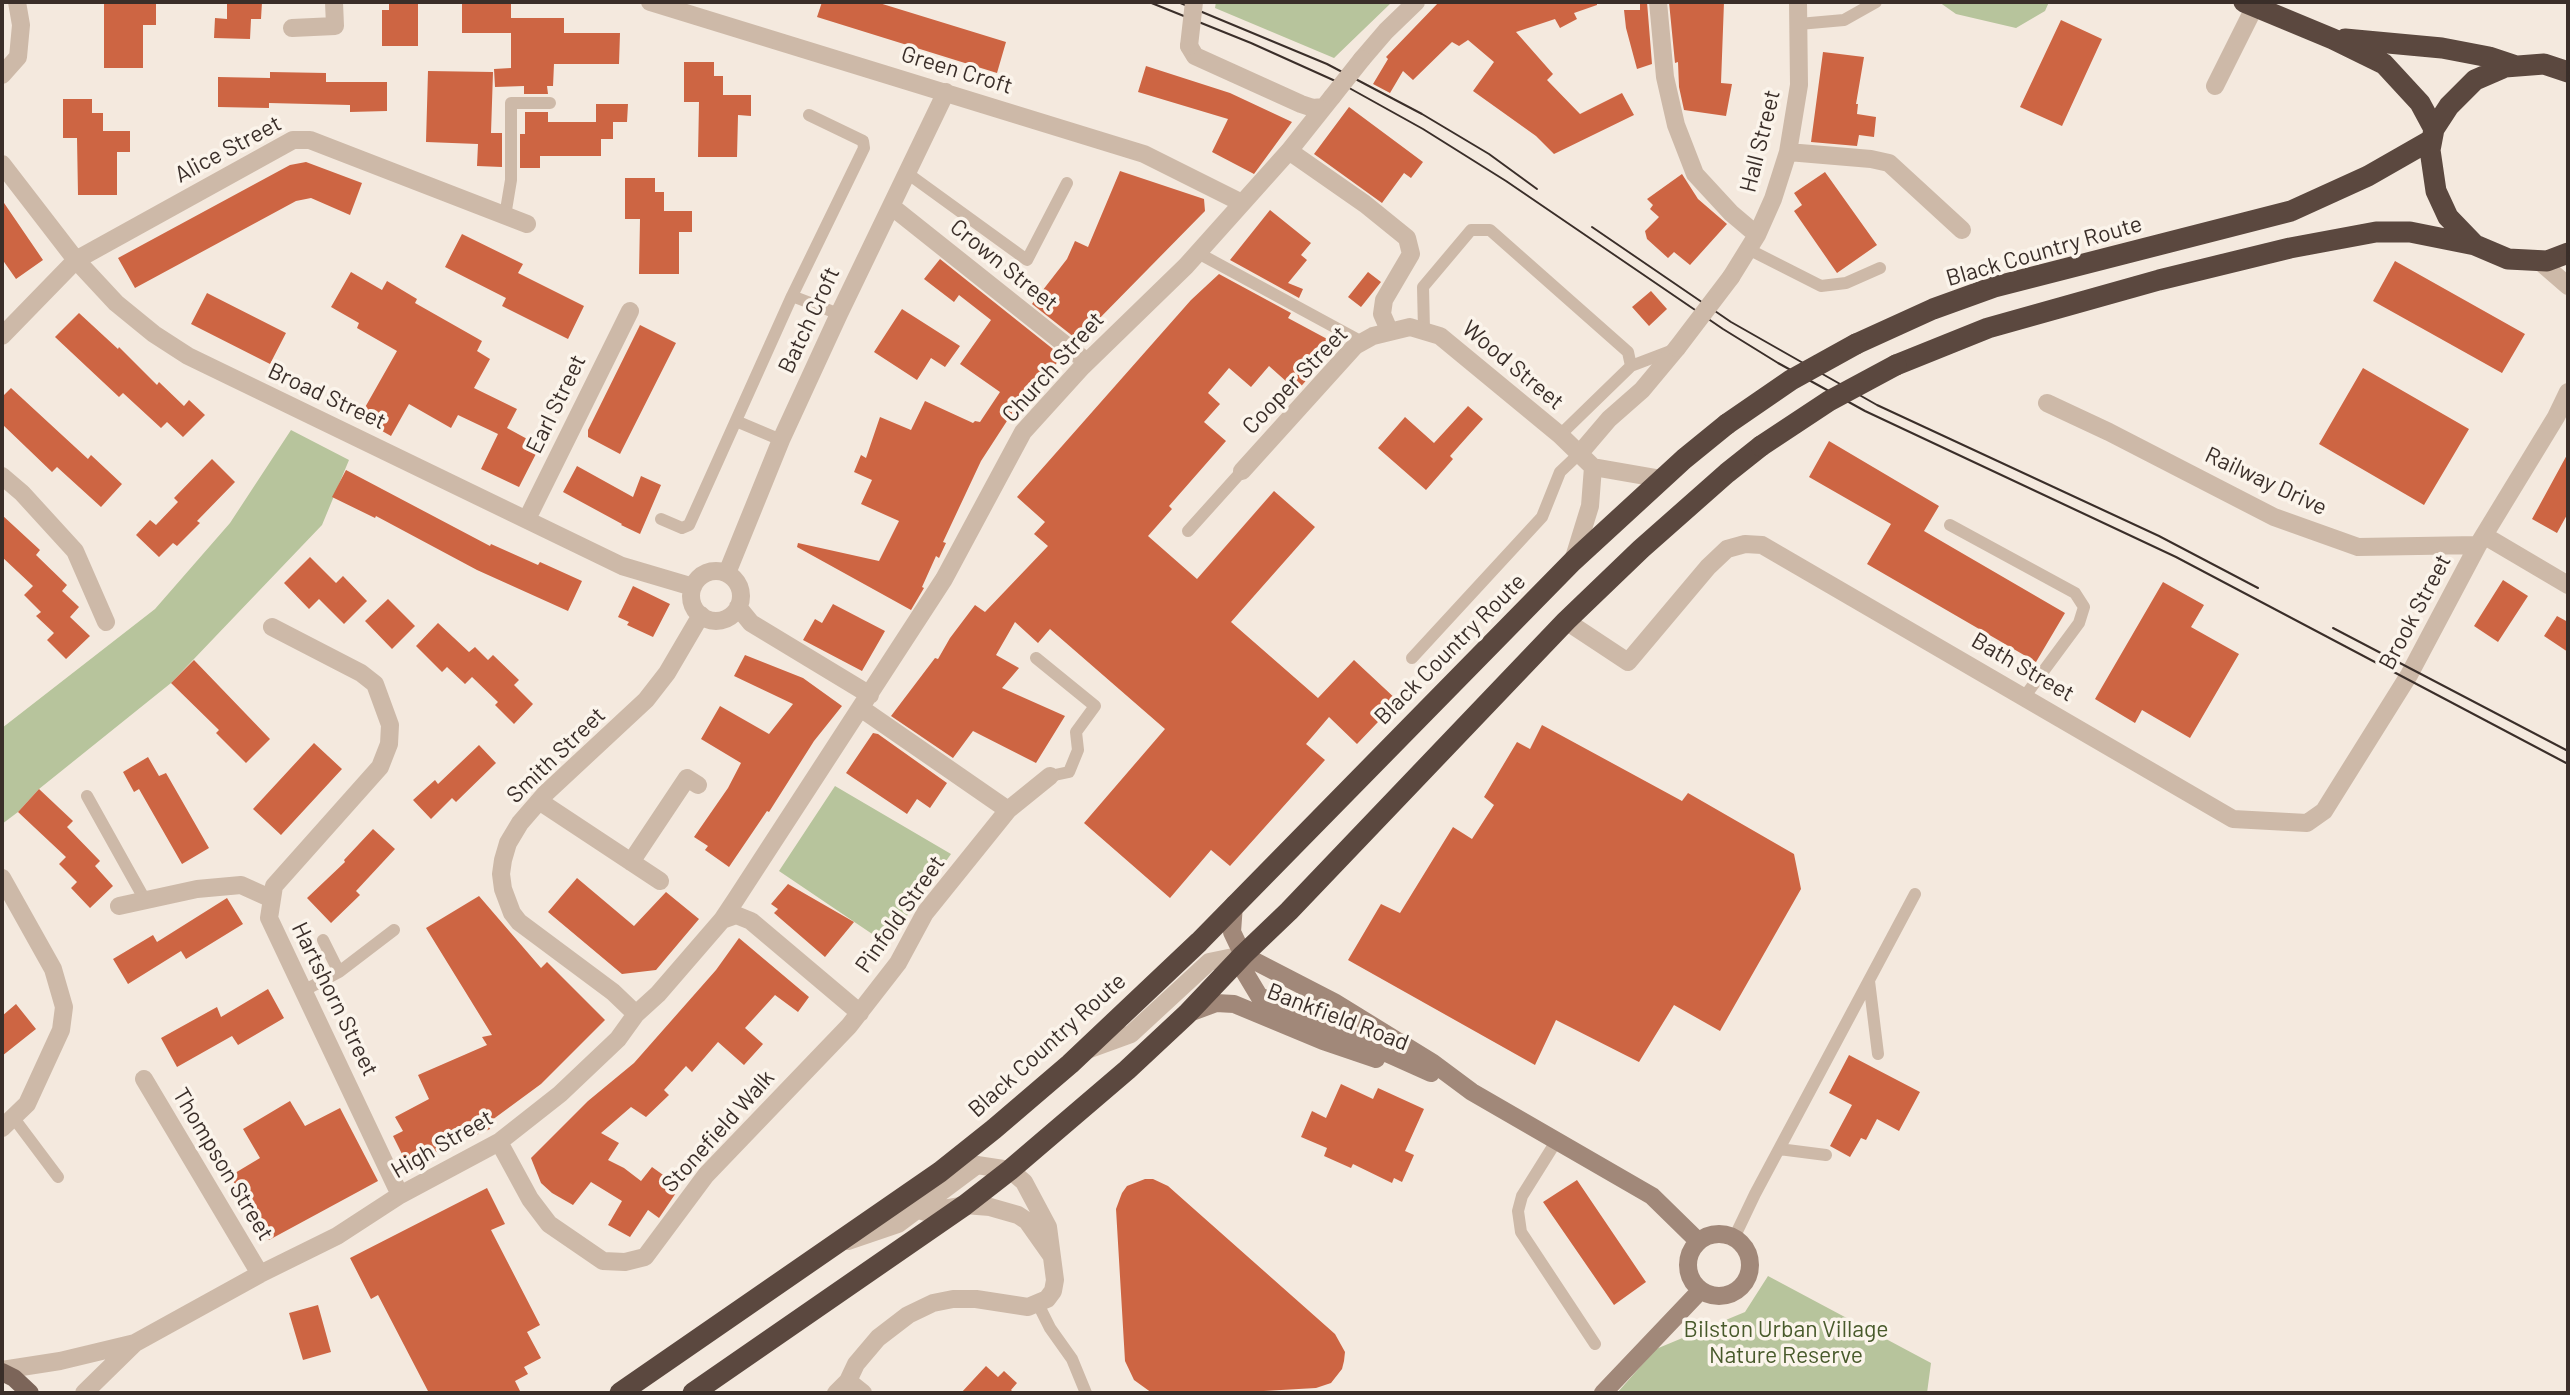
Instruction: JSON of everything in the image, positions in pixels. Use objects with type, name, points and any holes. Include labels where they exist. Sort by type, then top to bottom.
[{"type":"highway","points":[[2249,4],[2333,38],[2384,64],[2420,103],[2433,134]]},
{"type":"highway","points":[[2333,38],[2442,48],[2489,57],[2516,66]]},
{"type":"highway","points":[[2475,245],[2448,217],[2436,191],[2430,150],[2433,134],[2449,106],[2475,80],[2505,67],[2544,64],[2568,55]]},
{"type":"highway","points":[[2544,64],[2568,72]]},
{"type":"highway","name":"Black Country Route","points":[[620,1393],[839,1244],[910,1203],[1084,1052],[1199,942],[1573,561],[1662,479],[1727,424],[1791,380],[1856,344],[1933,309],[1994,287],[2291,211],[2368,176],[2433,134]]},
{"type":"highway","points":[[693,1393],[965,1205],[1127,1070],[1289,911],[1566,621],[1641,549],[1761,446],[1829,401],[1896,365],[1988,328],[2159,280],[2290,248],[2376,232],[2410,232],[2475,245],[2508,259],[2547,261],[2568,253]]},
{"type":"main road","points":[[2,1371],[30,1393]]},
{"type":"street","points":[[2,75],[18,57],[21,25],[17,2]]},
{"type":"street","points":[[292,28],[335,26],[334,2]]},
{"type":"street","name":"Green Croft","points":[[650,2],[1144,153],[1242,203]]},
{"type":"street","points":[[1194,2],[1189,46],[1195,55],[1301,104],[1313,108],[1328,102]]},
{"type":"street","name":"Church Street","points":[[722,920],[944,579],[1023,432],[1087,362],[1198,253],[1289,151],[1386,31],[1416,2]]},
{"type":"street","points":[[1658,2],[1665,77],[1676,125],[1695,174],[1731,213],[1752,242]]},
{"type":"street","name":"Hall Street","points":[[1580,453],[1609,419],[1642,390],[1731,277],[1773,199],[1788,152],[1799,85],[1798,2]]},
{"type":"street","points":[[2215,86],[2249,4]]},
{"type":"street","name":"Batch Croft","points":[[727,573],[781,440],[838,314],[946,92]]},
{"type":"street","name":"Alice Street","points":[[2,336],[76,260],[285,142],[302,138],[527,224]]},
{"type":"street","points":[[1289,151],[1408,238],[1411,254],[1384,300],[1382,314],[1389,330]]},
{"type":"street","points":[[1788,152],[1889,163],[1962,230]]},
{"type":"street","name":"Broad Street","points":[[2,163],[76,260],[117,303],[154,334],[188,356],[622,566],[693,586]]},
{"type":"street","name":"Crown Street","points":[[891,205],[1087,362]]},
{"type":"street","points":[[2538,260],[2568,286]]},
{"type":"street","name":"Earl Street","points":[[527,519],[630,311]]},
{"type":"street","name":"Wood Street","points":[[1389,330],[1410,327],[1440,336],[1560,435],[1593,467]]},
{"type":"street","name":"Cooper Street","points":[[1242,471],[1346,356],[1362,342],[1389,330]]},
{"type":"street","name":"Brook Street","points":[[2279,821],[2308,823],[2324,811],[2409,675],[2481,541],[2562,419],[2568,392]]},
{"type":"street","name":"Railway Drive","points":[[2047,403],[2274,517],[2358,547],[2481,541]]},
{"type":"street","points":[[1573,561],[1590,506],[1593,467],[1662,479]]},
{"type":"street","points":[[2,477],[22,493],[75,551],[106,622]]},
{"type":"street","points":[[2481,541],[2568,585]]},
{"type":"street","name":"Bath Street","points":[[1566,621],[1628,662],[1708,567],[1727,549],[1745,544],[1762,545],[2233,819],[2279,821]]},
{"type":"street","points":[[711,571],[727,573],[738,584],[741,592],[738,607],[721,620],[714,621],[701,615],[692,602],[693,586],[697,579],[711,571]]},
{"type":"street","points":[[738,607],[751,623],[866,702],[916,748],[1008,810]]},
{"type":"street","name":"Smith Street","points":[[636,1014],[613,992],[519,922],[508,903],[501,874],[505,851],[520,824],[539,801],[646,700],[667,673],[701,615]]},
{"type":"street","name":"Hartshorn Street","points":[[272,627],[361,673],[374,684],[390,725],[389,744],[380,767],[274,886],[269,918],[400,1195]]},
{"type":"street","name":"Pinfold Street","points":[[860,1013],[898,963],[925,913],[1008,810],[1050,776]]},
{"type":"street","points":[[631,862],[687,778],[698,785]]},
{"type":"street","points":[[539,801],[660,881]]},
{"type":"street","points":[[2,878],[53,969],[64,1007],[61,1030],[27,1104],[7,1122]]},
{"type":"street","points":[[119,906],[197,889],[241,885],[272,899]]},
{"type":"street","points":[[1234,904],[1232,932],[1242,955],[1244,971],[1259,996],[1472,1091]]},
{"type":"street","points":[[722,920],[736,915],[751,921],[860,1013]]},
{"type":"street","name":"High Street","points":[[2,1371],[60,1361],[135,1343],[260,1274],[337,1236],[400,1195],[499,1142],[560,1094],[618,1039],[636,1014],[658,994],[722,920]]},
{"type":"street","points":[[1084,1052],[1130,1034],[1209,962],[1242,955]]},
{"type":"street","name":"Bankfield Road","points":[[1242,955],[1334,1002],[1433,1063],[1472,1091],[1652,1196],[1698,1241]]},
{"type":"street","name":"Bankfield Road","points":[[1187,1014],[1216,1003],[1234,1004],[1323,1041],[1472,1091]]},
{"type":"street","name":"Stonefield Walk","points":[[499,1142],[530,1199],[549,1223],[570,1240],[604,1261],[625,1262],[645,1257],[706,1175],[860,1013]]},
{"type":"street","name":"Thompson Street","points":[[144,1079],[260,1274]]},
{"type":"street","points":[[863,1393],[842,1387],[864,1354],[889,1327],[908,1315],[933,1303],[953,1299],[976,1298],[1018,1307],[1038,1304],[1053,1292],[1056,1269],[1048,1227],[1024,1182],[1010,1170],[977,1166],[910,1203]]},
{"type":"street","points":[[910,1203],[925,1212],[965,1205],[990,1207],[1018,1215],[1027,1222],[1053,1258]]},
{"type":"street","points":[[1715,1234],[1734,1238],[1748,1253],[1749,1275],[1734,1293],[1711,1296],[1700,1291],[1692,1280],[1689,1258],[1692,1247],[1698,1241],[1715,1234]]},
{"type":"street","points":[[1603,1393],[1700,1291]]},
{"type":"street","name":"High Street","points":[[84,1393],[135,1343]]},
{"type":"lane","points":[[1799,24],[1844,20],[1876,2]]},
{"type":"lane","points":[[505,216],[511,180],[511,103],[550,103]]},
{"type":"lane","points":[[661,519],[682,528],[689,525],[792,296],[864,149],[863,141],[809,114]]},
{"type":"lane","points":[[907,173],[1027,260],[1067,183]]},
{"type":"lane","points":[[1424,330],[1423,287],[1471,230],[1490,230],[1628,352],[1631,366]]},
{"type":"lane","points":[[1752,242],[1821,286],[1846,283],[1880,268]]},
{"type":"lane","points":[[1198,253],[1362,342]]},
{"type":"lane","points":[[792,296],[838,314]]},
{"type":"lane","points":[[1560,435],[1631,366],[1677,348]]},
{"type":"lane","points":[[736,421],[781,440]]},
{"type":"lane","points":[[1412,658],[1542,517],[1560,472],[1580,453]]},
{"type":"lane","points":[[1188,531],[1242,471]]},
{"type":"lane","points":[[1951,525],[2075,593],[2084,607],[2079,623],[2025,696]]},
{"type":"lane","points":[[1036,658],[1096,706],[1076,732],[1078,750],[1069,772],[1050,776]]},
{"type":"lane","points":[[87,796],[145,900]]},
{"type":"lane","points":[[1734,1238],[1915,894]]},
{"type":"lane","points":[[303,991],[339,972],[394,930]]},
{"type":"lane","points":[[323,940],[339,972]]},
{"type":"lane","points":[[1869,980],[1878,1054]]},
{"type":"lane","points":[[7,1122],[58,1177]]},
{"type":"lane","points":[[1556,1140],[1522,1196],[1518,1211],[1521,1232],[1595,1343]]},
{"type":"lane","points":[[1779,1149],[1826,1155]]},
{"type":"lane","points":[[1038,1304],[1050,1328],[1072,1359],[1086,1393]]},
{"type":"green space","points":[[1216,2],[1391,3],[1334,58],[1215,8]]},
{"type":"green space","points":[[1939,2],[2049,2],[2045,11],[2016,28],[1956,14]]},
{"type":"green space","points":[[291,430],[349,460],[322,525],[171,683],[39,789],[18,812],[2,824],[2,728],[155,609],[230,523]]},
{"type":"green space","points":[[835,786],[951,854],[887,944],[779,871]]},
{"type":"green space","name":"Bilston Urban Village Nature Reserve","points":[[1768,1276],[1931,1363],[1927,1393],[1617,1393],[1656,1349],[1745,1312]]},
{"type":"building","points":[[104,2],[156,4],[156,25],[143,25],[143,68],[104,68]]},
{"type":"building","points":[[227,2],[262,2],[261,19],[251,19],[250,39],[214,38],[215,18],[227,19]]},
{"type":"building","points":[[389,2],[418,2],[418,46],[382,46],[382,10],[389,10]]},
{"type":"building","points":[[462,2],[511,2],[511,18],[564,18],[564,33],[620,33],[619,64],[554,64],[553,86],[547,86],[548,94],[524,94],[524,86],[495,87],[494,69],[511,68],[511,33],[462,33]]},
{"type":"building","points":[[822,2],[876,2],[1006,42],[997,73],[817,17]]},
{"type":"building","points":[[1439,2],[1597,2],[1597,5],[1574,13],[1577,19],[1560,28],[1555,19],[1516,32],[1553,74],[1547,80],[1580,114],[1622,93],[1634,115],[1554,154],[1536,136],[1473,91],[1494,62],[1468,40],[1459,46],[1452,42],[1413,80],[1403,71],[1390,93],[1373,84],[1388,59],[1386,57]]},
{"type":"building","points":[[1640,2],[1647,2],[1652,64],[1637,69],[1624,10],[1640,10]]},
{"type":"building","points":[[1669,2],[1724,2],[1721,83],[1732,84],[1726,116],[1684,110],[1679,87],[1678,62],[1675,63]]},
{"type":"building","points":[[2061,20],[2102,39],[2062,126],[2020,107]]},
{"type":"building","points":[[1823,52],[1864,57],[1856,104],[1857,114],[1876,117],[1874,137],[1859,135],[1857,146],[1811,142]]},
{"type":"building","points":[[684,62],[714,62],[714,76],[723,76],[723,95],[751,95],[751,116],[738,115],[737,157],[698,157],[699,102],[684,102]]},
{"type":"building","points":[[1146,66],[1230,93],[1292,122],[1254,174],[1212,152],[1228,119],[1138,92]]},
{"type":"building","points":[[428,71],[493,72],[491,133],[502,133],[502,167],[477,166],[478,144],[426,142]]},
{"type":"building","points":[[270,72],[326,73],[326,82],[387,82],[387,111],[350,112],[350,105],[269,103],[269,108],[218,107],[218,77],[270,78]]},
{"type":"building","points":[[63,99],[92,99],[92,113],[103,113],[103,131],[130,131],[130,152],[117,152],[117,195],[78,195],[77,138],[63,138]]},
{"type":"building","points":[[596,104],[628,104],[627,122],[613,122],[613,139],[601,139],[601,156],[540,156],[540,168],[520,168],[520,134],[525,134],[525,112],[548,112],[548,122],[596,122]]},
{"type":"building","points":[[1349,107],[1423,162],[1411,178],[1404,173],[1382,203],[1314,154]]},
{"type":"building","points":[[306,162],[362,183],[350,215],[311,198],[296,201],[135,288],[118,258],[290,165]]},
{"type":"building","points":[[1120,171],[1204,199],[1205,211],[1079,341],[1032,304],[1067,259],[1075,241],[1088,247]]},
{"type":"building","points":[[1825,172],[1877,245],[1837,273],[1794,211],[1802,205],[1794,193]]},
{"type":"building","points":[[1682,174],[1698,199],[1727,224],[1690,265],[1674,252],[1668,258],[1647,239],[1645,231],[1659,217],[1650,209],[1653,205],[1647,199]]},
{"type":"building","points":[[625,178],[655,178],[655,192],[664,192],[664,211],[692,211],[692,232],[679,232],[679,274],[639,274],[640,219],[625,219]]},
{"type":"building","points":[[2,200],[43,260],[16,279],[2,259]]},
{"type":"building","points":[[1270,210],[1311,243],[1301,255],[1307,260],[1288,283],[1303,289],[1299,298],[1230,260]]},
{"type":"building","points":[[462,234],[523,264],[518,273],[584,306],[568,339],[502,306],[506,298],[445,267]]},
{"type":"building","points":[[940,259],[1063,357],[1018,404],[981,461],[943,542],[946,543],[939,558],[936,556],[922,587],[924,588],[911,610],[797,547],[798,543],[879,561],[899,521],[861,504],[872,480],[854,472],[861,455],[866,458],[880,417],[911,430],[925,401],[973,423],[980,422],[1000,392],[960,364],[991,320],[959,295],[954,302],[924,279]]},
{"type":"building","points":[[2395,261],[2525,334],[2502,373],[2373,301]]},
{"type":"building","points":[[351,272],[382,290],[387,281],[417,299],[415,303],[482,341],[477,351],[490,359],[474,388],[517,409],[507,428],[540,446],[519,487],[481,469],[498,434],[458,415],[451,428],[409,404],[391,436],[359,418],[397,351],[357,328],[359,323],[331,307]]},
{"type":"building","points":[[1368,272],[1381,282],[1361,307],[1348,297]]},
{"type":"building","points":[[1219,274],[1291,313],[1288,318],[1329,340],[1330,348],[1328,355],[1297,391],[1269,366],[1251,387],[1229,368],[1208,393],[1220,404],[1204,422],[1226,441],[1169,506],[1172,509],[1148,536],[1197,579],[1274,491],[1315,527],[1231,622],[1318,698],[1354,660],[1398,701],[1357,744],[1329,717],[1306,744],[1325,760],[1230,866],[1211,850],[1170,898],[1084,823],[1165,729],[1050,629],[1038,643],[1015,622],[996,655],[1019,668],[1002,688],[1065,716],[1036,763],[973,731],[953,758],[891,716],[935,658],[938,659],[975,605],[985,612],[1048,546],[1034,534],[1045,522],[1017,497],[1191,300]]},
{"type":"building","points":[[1651,291],[1667,309],[1649,326],[1632,307]]},
{"type":"building","points":[[207,293],[286,333],[270,364],[191,324]]},
{"type":"building","points":[[902,309],[960,346],[945,367],[931,358],[917,380],[874,352]]},
{"type":"building","points":[[79,313],[118,349],[119,347],[157,385],[159,382],[184,406],[189,400],[205,415],[183,437],[167,422],[161,428],[123,393],[119,397],[55,337]]},
{"type":"building","points":[[640,325],[676,343],[620,454],[588,437],[588,430]]},
{"type":"building","points":[[2363,368],[2469,429],[2424,505],[2319,444]]},
{"type":"building","points":[[11,388],[88,459],[91,455],[122,484],[101,507],[57,467],[52,472],[2,424],[2,397]]},
{"type":"building","points":[[1468,406],[1483,419],[1450,456],[1453,459],[1426,490],[1378,448],[1405,417],[1434,443]]},
{"type":"building","points":[[1829,441],[1939,506],[1924,531],[2065,613],[2036,662],[1867,564],[1891,524],[1809,477]]},
{"type":"building","points":[[2568,453],[2568,513],[2557,533],[2532,519]]},
{"type":"building","points":[[212,459],[235,482],[177,546],[173,543],[159,557],[136,535],[150,520],[156,525],[178,502],[174,498]]},
{"type":"building","points":[[577,466],[633,497],[641,476],[661,485],[640,534],[563,492]]},
{"type":"building","points":[[346,470],[490,546],[491,544],[538,565],[540,562],[582,581],[568,611],[477,570],[376,516],[375,518],[332,497]]},
{"type":"building","points":[[2,515],[40,550],[36,555],[67,585],[62,591],[79,607],[70,617],[90,636],[66,659],[47,640],[54,633],[36,616],[41,612],[24,595],[33,586],[2,557]]},
{"type":"building","points":[[310,557],[336,583],[343,576],[367,601],[344,624],[319,599],[309,609],[284,583]]},
{"type":"building","points":[[2503,580],[2528,596],[2498,642],[2474,626]]},
{"type":"building","points":[[2163,582],[2204,605],[2191,627],[2239,654],[2190,738],[2142,710],[2135,723],[2095,699]]},
{"type":"building","points":[[633,586],[670,604],[653,637],[627,625],[629,622],[618,617]]},
{"type":"building","points":[[388,599],[415,626],[392,649],[365,621]]},
{"type":"building","points":[[833,604],[885,631],[862,671],[803,640],[815,619],[822,623]]},
{"type":"building","points":[[2557,616],[2568,622],[2568,652],[2544,636]]},
{"type":"building","points":[[438,623],[469,652],[475,647],[488,660],[493,655],[519,680],[514,685],[533,704],[514,724],[495,705],[498,702],[472,677],[465,684],[447,667],[442,672],[416,646]]},
{"type":"building","points":[[745,655],[803,678],[842,706],[814,741],[769,812],[767,811],[729,867],[705,850],[708,846],[694,837],[728,788],[741,763],[701,739],[720,706],[769,734],[793,704],[734,676]]},
{"type":"building","points":[[194,660],[270,739],[246,763],[216,733],[219,730],[171,683]]},
{"type":"building","points":[[1542,725],[1682,801],[1688,793],[1794,854],[1801,889],[1720,1031],[1674,1005],[1639,1062],[1556,1020],[1535,1065],[1348,960],[1381,904],[1400,913],[1453,827],[1472,839],[1494,805],[1484,797],[1517,742],[1530,749]]},
{"type":"building","points":[[873,733],[947,783],[930,808],[917,799],[907,814],[846,773]]},
{"type":"building","points":[[314,743],[342,769],[281,835],[253,809]]},
{"type":"building","points":[[479,745],[496,763],[456,802],[452,798],[431,819],[413,800],[435,780],[438,784]]},
{"type":"building","points":[[148,757],[159,776],[166,773],[209,848],[182,864],[139,789],[134,792],[123,772]]},
{"type":"building","points":[[39,789],[73,821],[67,827],[100,861],[95,866],[113,886],[90,908],[71,888],[77,882],[59,864],[66,857],[18,812]]},
{"type":"building","points":[[373,829],[395,849],[356,891],[360,895],[331,923],[307,898],[345,862]]},
{"type":"building","points":[[577,878],[634,926],[666,892],[699,919],[656,970],[622,974],[548,912]]},
{"type":"building","points":[[788,884],[854,922],[825,957],[774,913],[778,909],[771,904]]},
{"type":"building","points":[[479,896],[541,968],[547,962],[605,1020],[541,1084],[488,1123],[490,1129],[474,1136],[473,1133],[408,1166],[393,1136],[403,1131],[395,1117],[429,1099],[418,1075],[487,1045],[482,1037],[492,1035],[426,928]]},
{"type":"building","points":[[227,898],[243,924],[186,959],[181,951],[128,984],[113,959],[153,935],[157,942]]},
{"type":"building","points":[[739,938],[809,997],[798,1012],[775,995],[745,1028],[763,1044],[744,1065],[718,1042],[692,1072],[686,1066],[664,1090],[669,1095],[646,1117],[631,1107],[601,1133],[619,1143],[608,1160],[641,1181],[652,1167],[680,1187],[659,1218],[648,1210],[630,1237],[608,1225],[622,1201],[591,1182],[573,1205],[541,1183],[531,1158],[588,1101],[634,1063],[716,970]]},
{"type":"building","points":[[268,989],[284,1018],[238,1045],[232,1036],[177,1067],[161,1038],[217,1007],[221,1017]]},
{"type":"building","points":[[16,1004],[36,1029],[2,1056],[2,1016]]},
{"type":"building","points":[[1849,1055],[1920,1092],[1899,1131],[1877,1119],[1866,1140],[1861,1138],[1850,1157],[1830,1146],[1852,1105],[1829,1093]]},
{"type":"building","points":[[1341,1084],[1373,1099],[1378,1088],[1424,1109],[1405,1151],[1414,1155],[1402,1182],[1394,1178],[1392,1183],[1353,1164],[1351,1168],[1324,1156],[1327,1148],[1301,1137],[1312,1111],[1326,1118]]},
{"type":"building","points":[[290,1101],[305,1126],[340,1108],[378,1181],[269,1240],[230,1176],[260,1158],[243,1129]]},
{"type":"building","points":[[1153,1179],[1168,1186],[1335,1334],[1345,1352],[1342,1369],[1331,1383],[1316,1388],[1229,1393],[1152,1393],[1134,1380],[1125,1361],[1116,1209],[1127,1186]]},
{"type":"building","points":[[1577,1180],[1646,1282],[1614,1305],[1543,1202]]},
{"type":"building","points":[[487,1188],[505,1224],[491,1230],[540,1325],[527,1332],[541,1358],[524,1367],[528,1374],[515,1381],[521,1393],[429,1393],[378,1295],[371,1299],[350,1258]]},
{"type":"building","points":[[318,1305],[331,1352],[303,1360],[289,1313]]},
{"type":"building","points":[[986,1366],[998,1377],[1004,1371],[1017,1383],[1011,1390],[1014,1393],[961,1393]]},
{"type":"tram line","points":[[1149,2],[1251,43],[1342,84],[1423,129],[1506,181],[1723,329],[1865,411],[2176,557],[2568,764]]},
{"type":"tram line","points":[[1178,2],[1327,64],[1422,114],[1489,154],[1537,189]]},
{"type":"tram line","points":[[1592,227],[1731,322],[1877,405],[2159,536],[2258,588]]},
{"type":"tram line","points":[[2333,628],[2568,751]]}]
